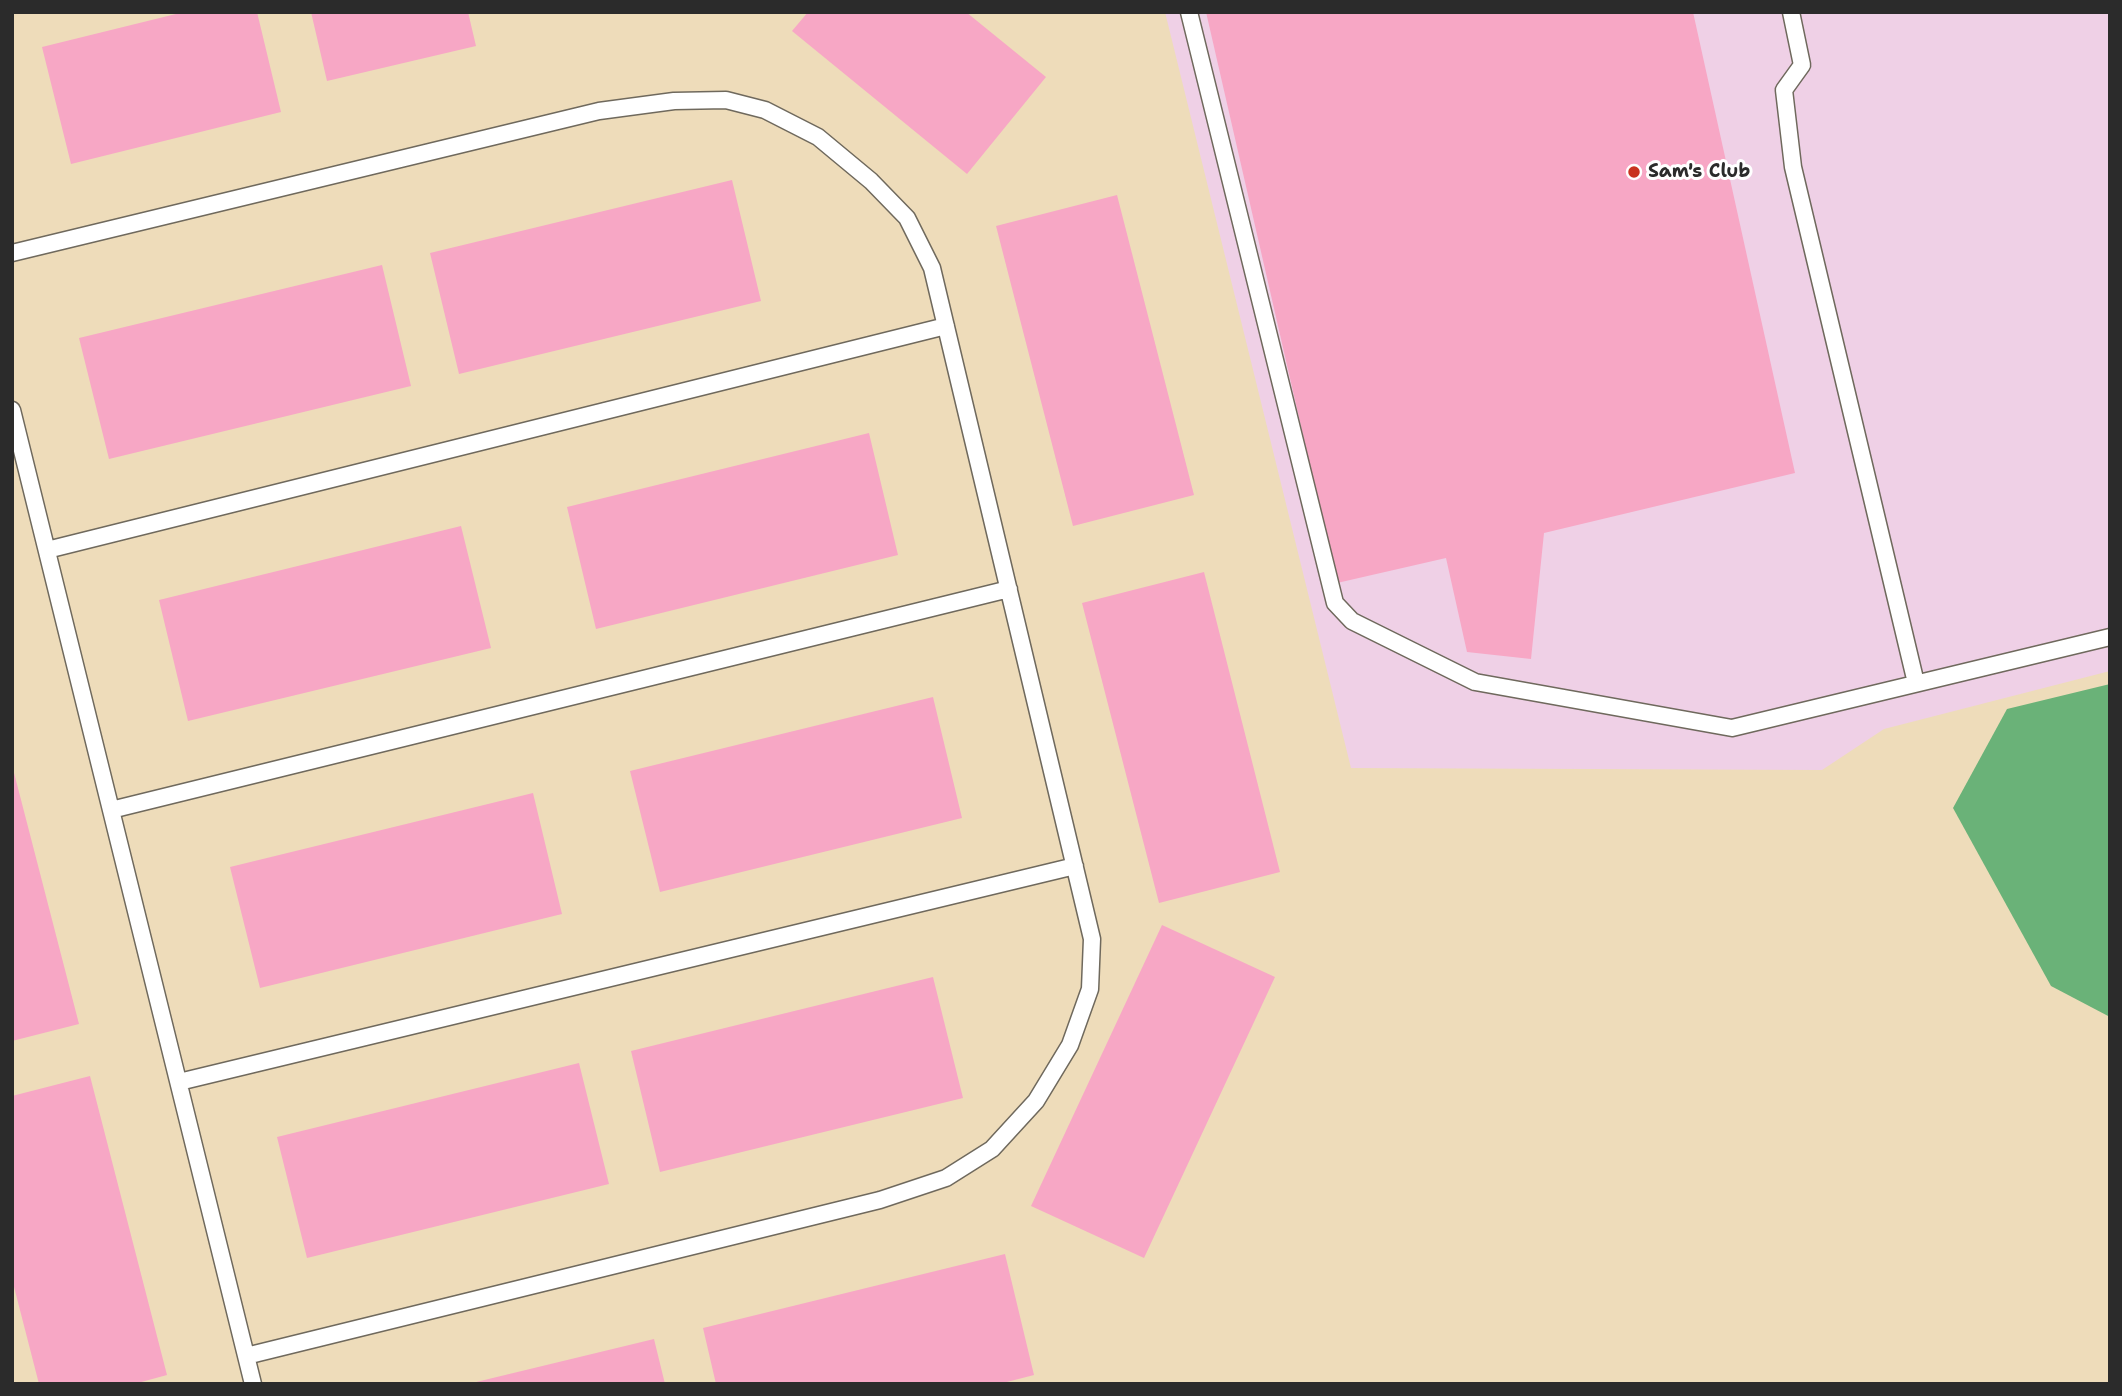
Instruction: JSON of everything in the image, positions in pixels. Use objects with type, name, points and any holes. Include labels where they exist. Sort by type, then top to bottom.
[{"type":"lane","points":[[1189,12],[1335,603],[1352,621],[1475,682],[1731,727],[2110,637]]},
{"type":"lane","points":[[1791,12],[1802,65],[1784,90],[1793,167],[1916,683]]},
{"type":"lane","points":[[12,253],[599,111],[674,101],[726,100],[765,110],[818,138],[871,181],[907,218],[932,268],[1092,939],[1090,989],[1070,1045],[1036,1101],[992,1149],[946,1178],[880,1200],[246,1356]]},
{"type":"lane","points":[[47,550],[946,326]]},
{"type":"lane","points":[[12,410],[253,1384]]},
{"type":"lane","points":[[111,810],[1009,589]]},
{"type":"lane","points":[[178,1082],[1075,866]]},
{"type":"shaded area","points":[[1165,12],[2110,12],[2110,671],[1884,729],[1822,770],[1351,768]]},
{"type":"green space","points":[[2110,684],[2110,1017],[2051,986],[1953,808],[2007,709]]},
{"type":"building","points":[[184,12],[257,12],[281,112],[71,164],[42,47]]},
{"type":"building","points":[[311,12],[468,12],[476,46],[327,81]]},
{"type":"building","points":[[808,12],[966,12],[1046,77],[967,174],[792,31]]},
{"type":"building","points":[[1206,12],[1693,12],[1795,473],[1544,533],[1531,659],[1467,652],[1446,558],[1337,583]]},
{"type":"building","points":[[732,180],[761,301],[459,374],[430,253]]},
{"type":"building","points":[[1117,195],[1194,495],[1073,526],[996,226]]},
{"type":"building","points":[[382,265],[411,386],[109,459],[79,338]]},
{"type":"building","points":[[869,433],[898,555],[596,629],[567,507]]},
{"type":"building","points":[[461,526],[491,648],[188,721],[159,600]]},
{"type":"building","points":[[1204,572],[1280,872],[1159,903],[1082,603]]},
{"type":"building","points":[[933,697],[962,818],[660,892],[630,771]]},
{"type":"building","points":[[12,765],[79,1024],[12,1041]]},
{"type":"building","points":[[533,793],[562,914],[260,988],[230,867]]},
{"type":"building","points":[[1162,925],[1275,977],[1144,1258],[1031,1206]]},
{"type":"building","points":[[933,977],[963,1098],[660,1172],[631,1051]]},
{"type":"building","points":[[579,1063],[609,1184],[307,1258],[277,1137]]},
{"type":"building","points":[[90,1076],[167,1375],[134,1384],[39,1384],[12,1279],[12,1096]]},
{"type":"building","points":[[1005,1254],[1034,1375],[999,1384],[716,1384],[703,1328]]},
{"type":"building","points":[[654,1339],[665,1384],[472,1384],[472,1383]]},
{"type":"place","name":"Sam's Club","points":[[1634,172]]}]
